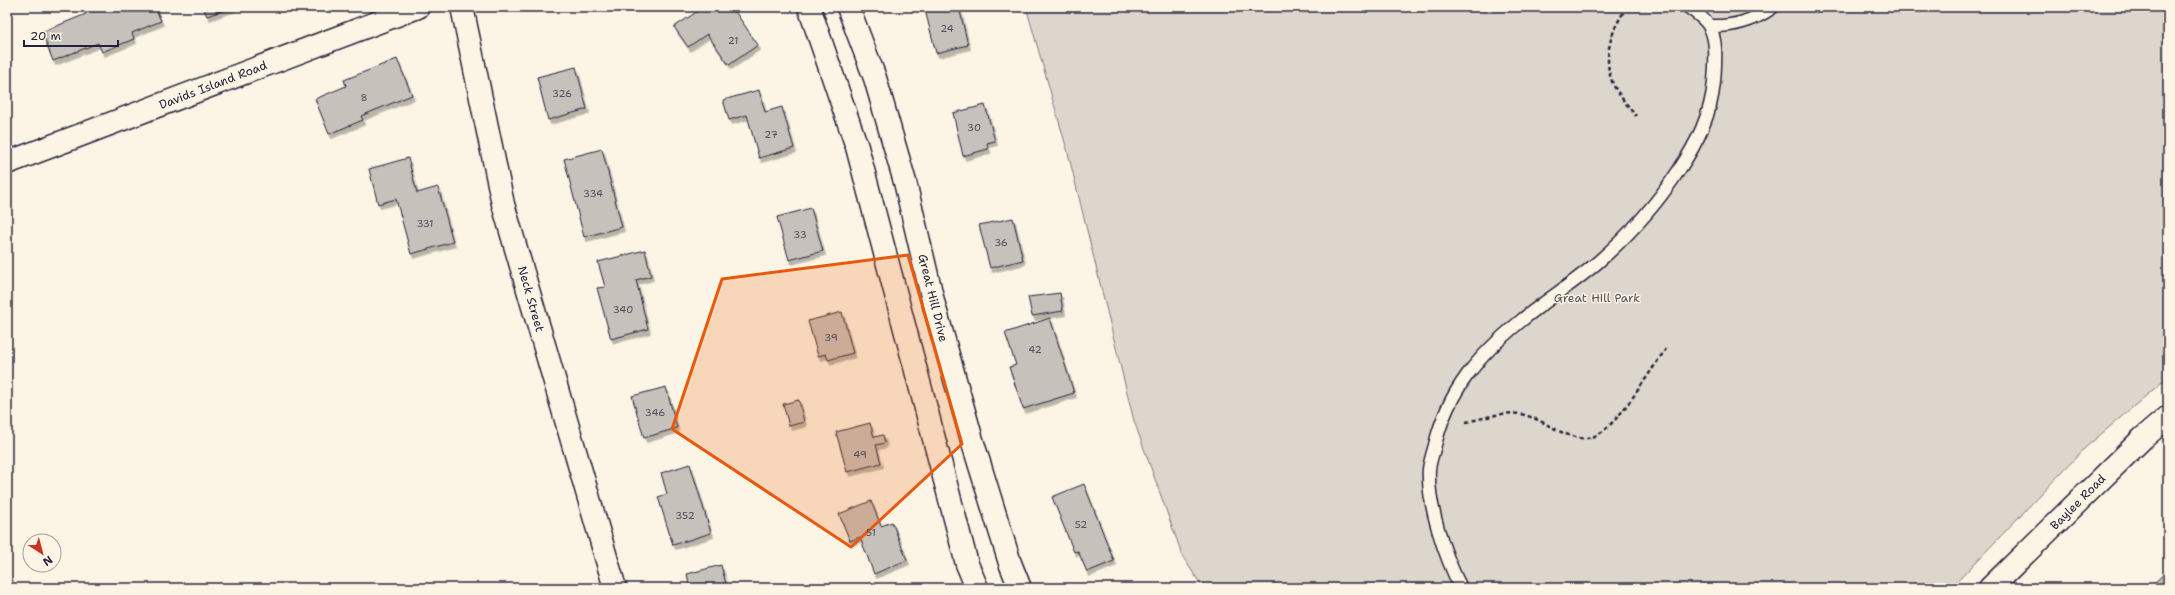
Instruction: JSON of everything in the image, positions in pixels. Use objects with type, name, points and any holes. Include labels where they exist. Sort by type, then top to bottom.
[{"type":"street","name":"Davids Island Road","points":[[7,162],[418,7]]},
{"type":"street","name":"Neck Street","points":[[462,7],[503,204],[615,588]]},
{"type":"street","points":[[809,7],[857,147],[967,564],[977,588]]},
{"type":"street","name":"Great Hill Drive","points":[[848,7],[879,93],[905,182],[934,305],[972,440],[1010,563],[1020,588]]},
{"type":"street","name":"Baylee Road","points":[[1990,588],[2143,438],[2168,417]]},
{"type":"lane","points":[[1460,588],[1443,544],[1432,504],[1429,469],[1440,424],[1456,388],[1483,355],[1522,320],[1598,263],[1638,224],[1670,183],[1696,145],[1709,110],[1715,67],[1713,40],[1709,26],[1688,7]]},
{"type":"lane","points":[[1709,26],[1740,24],[1757,18],[1773,7]]},
{"type":"path","points":[[1626,7],[1617,21],[1610,41],[1608,66],[1614,86],[1636,116]]},
{"type":"path","points":[[1440,424],[1464,423],[1494,416],[1518,413],[1540,420],[1575,438],[1590,438],[1602,432],[1614,420],[1666,349]]},
{"type":"highlighted area","points":[[908,255],[962,444],[851,547],[672,429],[722,279]]},
{"type":"green space","name":"Great Hill Park","points":[[1026,7],[2168,7],[2168,377],[2086,447],[1951,588],[1203,588],[1183,557],[1134,421],[1068,153]]},
{"type":"building","points":[[83,7],[155,7],[161,21],[132,33],[134,39],[102,52],[98,43],[53,61],[42,32],[86,14]]},
{"type":"building","points":[[203,7],[233,7],[207,16]]},
{"type":"building","points":[[704,7],[732,7],[758,45],[729,65],[707,34],[688,47],[674,27]]},
{"type":"building","points":[[937,7],[959,7],[968,45],[936,53],[925,10]]},
{"type":"building","points":[[397,59],[412,95],[361,116],[363,120],[329,134],[315,99],[346,86],[344,80]]},
{"type":"building","points":[[576,67],[587,109],[548,120],[537,77]]},
{"type":"building","points":[[759,90],[765,112],[782,107],[794,148],[759,158],[747,115],[729,120],[723,100]]},
{"type":"building","points":[[985,105],[995,141],[987,143],[988,149],[963,156],[953,113]]},
{"type":"building","points":[[602,149],[622,227],[584,237],[564,159]]},
{"type":"building","points":[[408,158],[417,193],[438,187],[453,242],[411,254],[396,199],[378,204],[369,169]]},
{"type":"building","points":[[811,208],[823,251],[789,260],[777,217]]},
{"type":"building","points":[[1013,218],[1023,260],[990,268],[979,225]]},
{"type":"building","points":[[645,250],[651,276],[636,280],[648,329],[611,339],[597,288],[605,287],[598,262]]},
{"type":"building","points":[[1060,293],[1063,311],[1032,316],[1028,297]]},
{"type":"building","points":[[842,312],[853,353],[828,360],[826,354],[818,356],[808,321]]},
{"type":"building","points":[[1050,318],[1074,393],[1023,409],[1009,367],[1016,365],[1005,333]]},
{"type":"building","points":[[666,387],[677,428],[644,438],[632,396]]},
{"type":"building","points":[[799,400],[804,422],[789,426],[783,404]]},
{"type":"building","points":[[870,423],[874,437],[883,435],[885,443],[876,445],[881,463],[847,472],[836,432]]},
{"type":"building","points":[[690,464],[711,533],[673,545],[658,497],[667,494],[661,473]]},
{"type":"building","points":[[1084,484],[1114,561],[1087,572],[1078,551],[1074,552],[1052,497]]},
{"type":"building","points":[[871,501],[881,526],[892,522],[907,560],[874,574],[860,537],[850,541],[839,514]]},
{"type":"building","points":[[721,565],[727,588],[690,588],[687,574]]},
{"type":"building","points":[[2168,570],[2168,588],[2149,588]]}]
